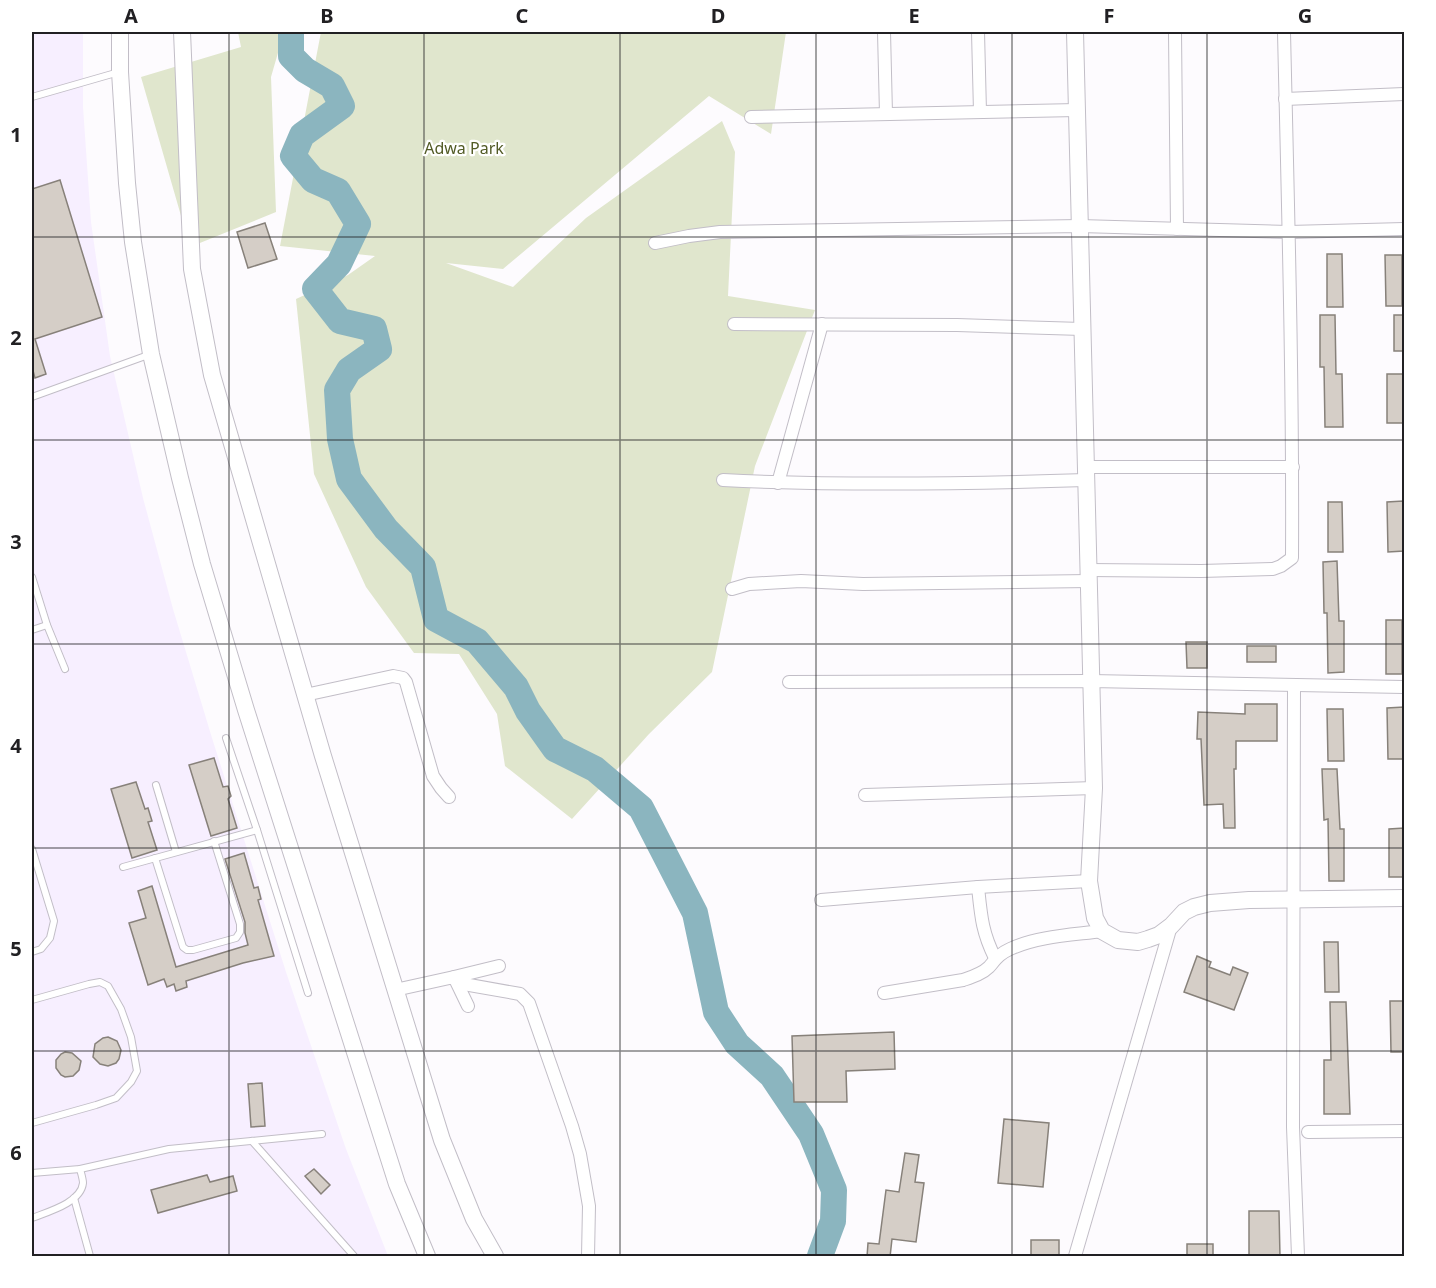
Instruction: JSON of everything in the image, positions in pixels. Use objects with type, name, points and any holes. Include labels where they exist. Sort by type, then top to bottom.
[{"type":"main road","points":[[120,32],[120,72],[133,242],[151,354],[199,554],[397,1184],[427,1257]]},
{"type":"main road","points":[[182,32],[192,269],[212,375],[305,695],[442,1140],[474,1220],[495,1257]]},
{"type":"main road","points":[[1075,32],[1094,788],[1089,880],[1095,918],[1102,931],[1118,940],[1138,942],[1159,934],[1171,926],[1184,912],[1210,903],[1249,900],[1404,898]]},
{"type":"street","points":[[885,32],[886,114]]},
{"type":"street","points":[[978,32],[980,112]]},
{"type":"street","points":[[1175,32],[1177,229]]},
{"type":"street","points":[[732,590],[749,584],[801,581],[863,584],[1273,569],[1292,558],[1293,468],[1284,32]]},
{"type":"street","points":[[1285,99],[1404,94]]},
{"type":"street","points":[[752,117],[1077,110]]},
{"type":"street","points":[[655,243],[720,232],[1080,226],[1289,232],[1404,229]]},
{"type":"street","points":[[734,324],[1082,328]]},
{"type":"street","points":[[778,483],[822,324]]},
{"type":"street","points":[[723,480],[778,483],[953,484],[1086,474],[1293,468]]},
{"type":"street","points":[[305,695],[393,676],[403,678],[433,776],[449,796]]},
{"type":"street","points":[[789,682],[1091,681],[1404,687]]},
{"type":"street","points":[[1294,686],[1293,1127],[1298,1257]]},
{"type":"street","points":[[865,795],[1094,788]]},
{"type":"street","points":[[821,900],[1089,880]]},
{"type":"street","points":[[978,887],[982,927],[995,958]]},
{"type":"street","points":[[1075,1257],[1171,926]]},
{"type":"street","points":[[884,993],[963,980],[987,969],[995,958],[1009,950],[1036,941],[1102,931]]},
{"type":"street","points":[[395,990],[456,980],[499,966]]},
{"type":"street","points":[[456,980],[468,1006]]},
{"type":"street","points":[[456,980],[520,994],[529,1003],[580,1154],[589,1206],[588,1257]]},
{"type":"street","points":[[1308,1132],[1404,1131]]},
{"type":"lane","points":[[32,97],[120,72]]},
{"type":"lane","points":[[32,397],[151,354]]},
{"type":"lane","points":[[32,577],[34,592],[65,669]]},
{"type":"lane","points":[[32,630],[47,625]]},
{"type":"lane","points":[[225,738],[308,993]]},
{"type":"lane","points":[[156,785],[176,852]]},
{"type":"lane","points":[[123,867],[256,830]]},
{"type":"lane","points":[[155,858],[183,947],[193,950],[236,938],[240,932],[240,924],[214,842]]},
{"type":"lane","points":[[32,849],[54,921],[50,938],[41,949],[32,952]]},
{"type":"lane","points":[[32,1000],[89,984],[100,982],[108,986],[122,1009],[131,1037],[137,1071],[131,1082],[116,1098],[32,1123]]},
{"type":"lane","points":[[32,1173],[80,1168],[169,1149],[322,1134]]},
{"type":"lane","points":[[252,1141],[354,1257]]},
{"type":"lane","points":[[32,1218],[66,1204],[74,1198],[83,1184],[80,1168]]},
{"type":"lane","points":[[74,1198],[90,1257]]},
{"type":"shaded area","points":[[32,32],[83,32],[83,107],[91,222],[110,356],[143,498],[173,609],[286,972],[346,1149],[388,1256],[32,1256]]},
{"type":"green space","points":[[238,32],[284,32],[271,77],[276,212],[190,247],[141,77],[241,47]]},
{"type":"green space","name":"Adwa Park","points":[[321,32],[786,32],[771,134],[709,96],[503,269],[446,263],[513,287],[586,218],[722,121],[735,152],[728,296],[815,310],[755,466],[712,672],[649,734],[572,819],[505,766],[497,714],[459,654],[414,653],[366,587],[314,474],[296,299],[348,275],[375,256],[280,246]]},
{"type":"building","points":[[60,180],[102,317],[35,339],[46,374],[35,378],[32,367],[32,189]]},
{"type":"building","points":[[265,223],[277,259],[248,268],[237,232]]},
{"type":"building","points":[[1327,254],[1342,254],[1343,307],[1327,307]]},
{"type":"building","points":[[1385,255],[1402,255],[1402,306],[1386,306]]},
{"type":"building","points":[[1320,315],[1335,315],[1336,374],[1342,374],[1343,427],[1325,427],[1324,367],[1320,367]]},
{"type":"building","points":[[1394,315],[1404,315],[1404,351],[1394,351]]},
{"type":"building","points":[[1387,374],[1403,374],[1404,423],[1387,423]]},
{"type":"building","points":[[1403,501],[1404,551],[1388,552],[1387,502]]},
{"type":"building","points":[[1328,502],[1342,502],[1343,552],[1328,552]]},
{"type":"building","points":[[1337,561],[1339,621],[1344,621],[1344,672],[1328,673],[1323,562]]},
{"type":"building","points":[[1386,620],[1402,620],[1402,674],[1386,674]]},
{"type":"building","points":[[1186,642],[1207,642],[1207,668],[1187,668]]},
{"type":"building","points":[[1247,646],[1276,646],[1276,662],[1247,662]]},
{"type":"building","points":[[1245,704],[1277,704],[1277,741],[1236,741],[1235,828],[1224,828],[1223,804],[1204,805],[1201,739],[1197,739],[1198,712],[1245,714]]},
{"type":"building","points":[[1404,707],[1404,759],[1388,759],[1387,708]]},
{"type":"building","points":[[1327,709],[1343,709],[1344,761],[1328,761]]},
{"type":"building","points":[[214,758],[223,787],[228,786],[231,796],[228,799],[237,828],[211,836],[189,765]]},
{"type":"building","points":[[1322,769],[1337,769],[1340,829],[1344,829],[1344,881],[1329,881],[1328,819],[1324,820]]},
{"type":"building","points":[[136,782],[145,809],[148,808],[152,821],[148,822],[157,850],[132,858],[111,789]]},
{"type":"building","points":[[1404,828],[1404,877],[1389,877],[1389,829]]},
{"type":"building","points":[[244,853],[254,888],[258,887],[261,899],[258,900],[274,956],[186,981],[187,987],[176,991],[174,984],[167,987],[164,979],[148,985],[129,923],[146,918],[138,891],[152,886],[176,967],[248,945],[245,922],[225,859]]},
{"type":"building","points":[[1324,942],[1338,942],[1339,992],[1325,992]]},
{"type":"building","points":[[1197,956],[1211,962],[1209,967],[1230,975],[1233,967],[1248,973],[1234,1010],[1184,992]]},
{"type":"building","points":[[1390,1001],[1404,1001],[1404,1052],[1391,1052]]},
{"type":"building","points":[[1330,1002],[1346,1002],[1350,1114],[1324,1114],[1324,1060],[1331,1060]]},
{"type":"building","points":[[894,1032],[895,1069],[846,1071],[847,1102],[794,1102],[792,1036]]},
{"type":"building","points":[[108,1037],[117,1041],[121,1050],[116,1063],[108,1066],[100,1064],[93,1057],[95,1044]]},
{"type":"building","points":[[65,1052],[72,1053],[81,1061],[79,1070],[73,1076],[65,1077],[56,1068],[56,1060]]},
{"type":"building","points":[[262,1083],[265,1126],[251,1127],[248,1084]]},
{"type":"building","points":[[1004,1119],[1049,1123],[1043,1187],[998,1183]]},
{"type":"building","points":[[905,1153],[919,1155],[915,1182],[924,1183],[916,1242],[892,1239],[890,1257],[867,1257],[868,1243],[879,1244],[886,1190],[899,1192]]},
{"type":"building","points":[[314,1169],[330,1185],[321,1194],[305,1176]]},
{"type":"building","points":[[207,1175],[210,1182],[233,1176],[237,1191],[158,1213],[151,1190]]},
{"type":"building","points":[[1249,1211],[1279,1211],[1280,1257],[1249,1257]]},
{"type":"building","points":[[1031,1240],[1059,1240],[1059,1257],[1031,1257]]},
{"type":"building","points":[[1187,1244],[1213,1244],[1213,1257],[1187,1257]]},
{"type":"waterway","points":[[291,32],[291,56],[305,70],[332,86],[342,106],[302,135],[293,156],[313,180],[338,191],[358,224],[339,264],[315,289],[340,321],[374,329],[379,349],[349,370],[337,390],[340,439],[349,479],[386,529],[423,567],[436,619],[477,641],[516,687],[528,711],[555,749],[595,769],[641,808],[695,913],[716,1012],[737,1044],[772,1076],[811,1134],[834,1190],[833,1221],[820,1256]]}]
